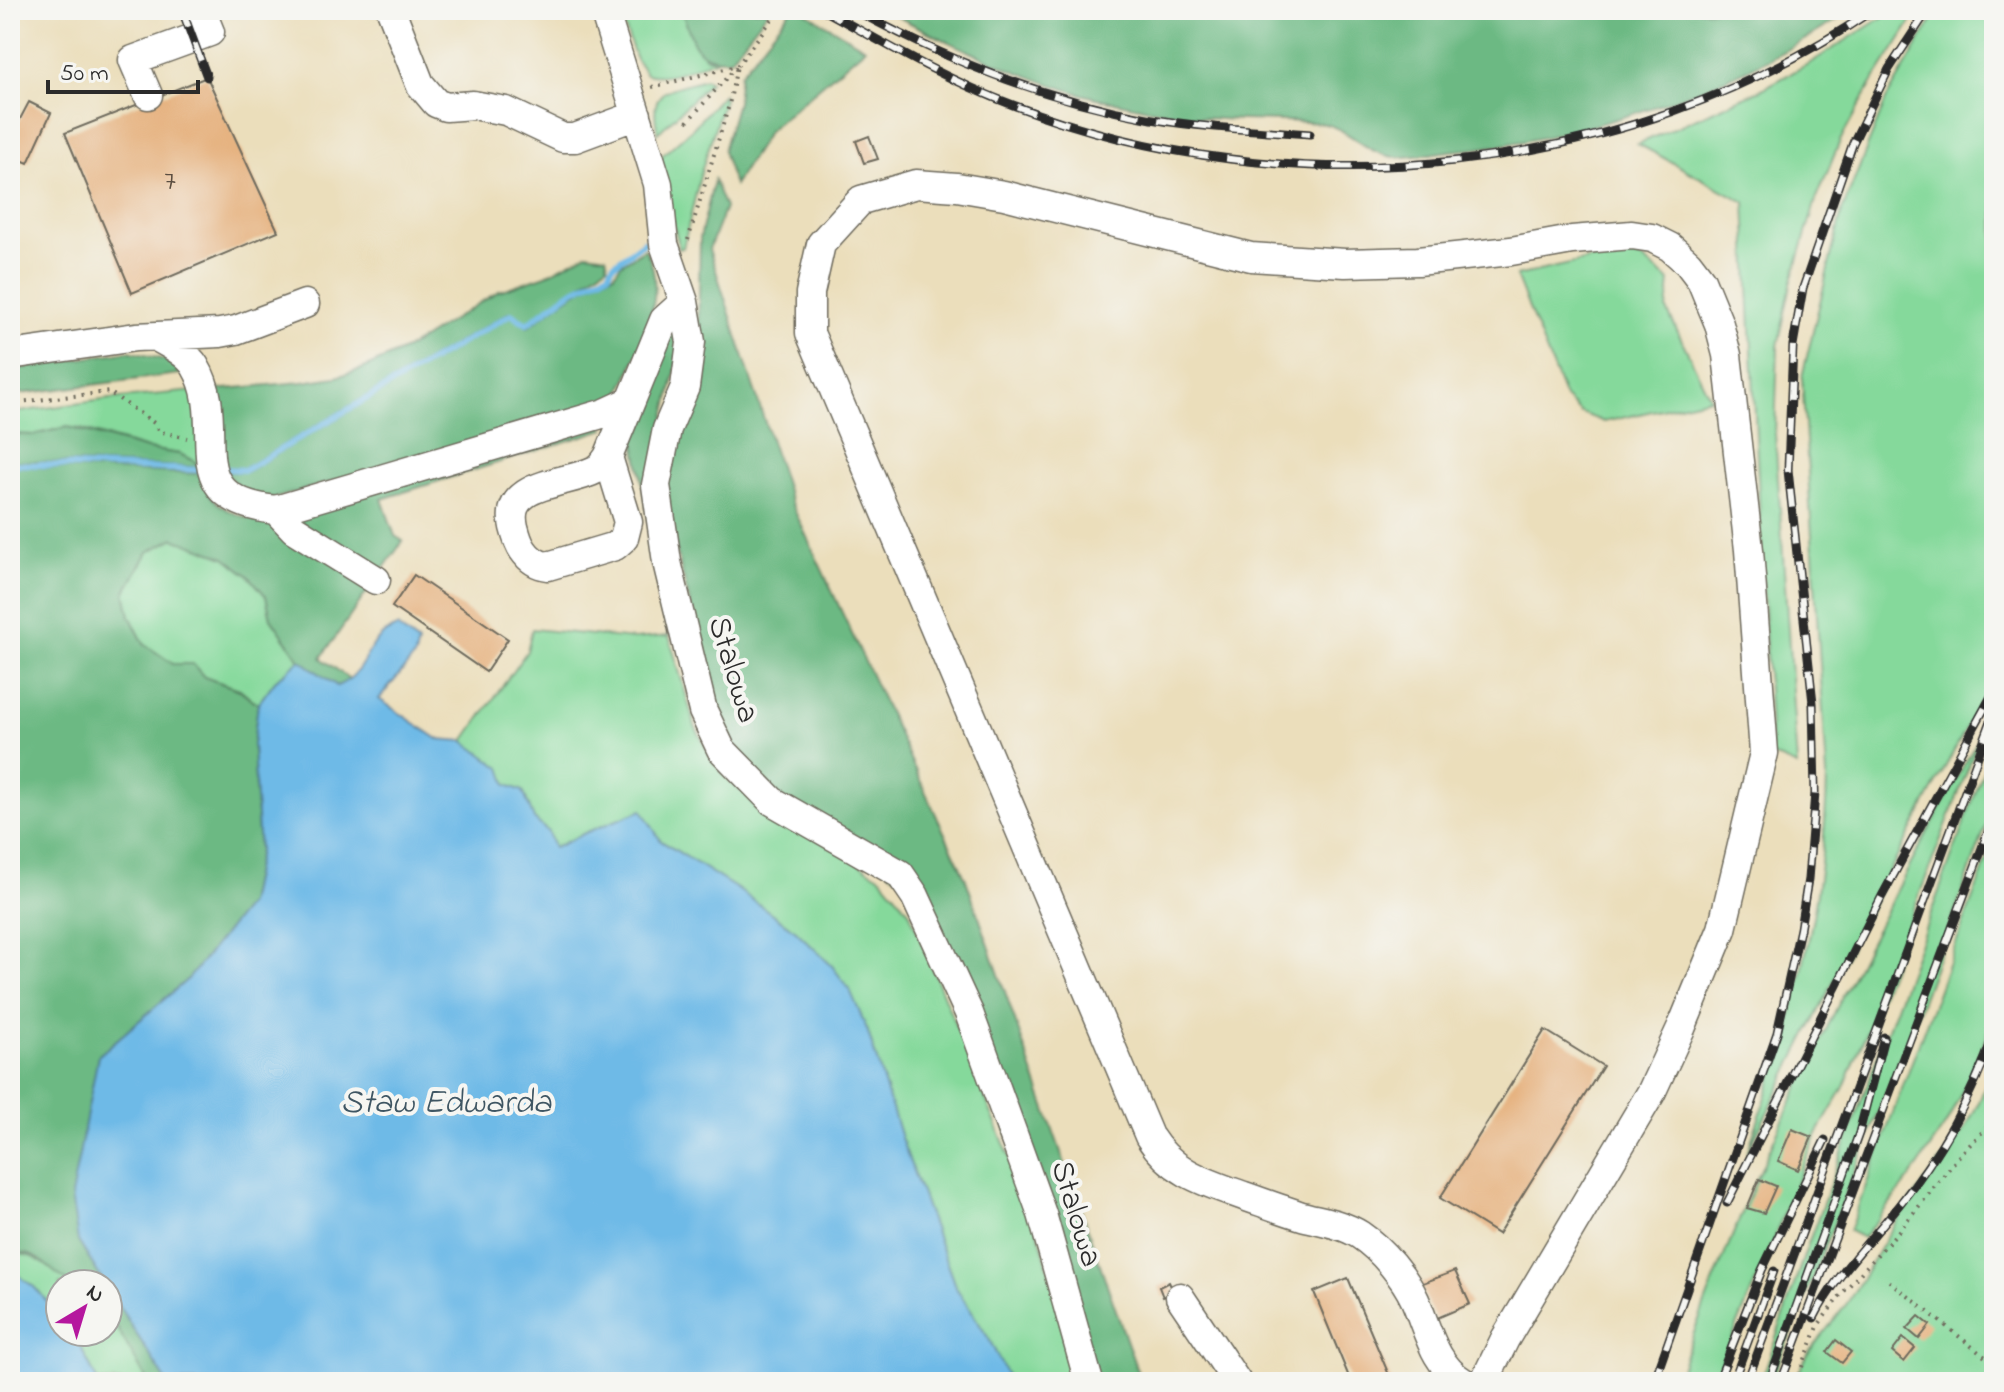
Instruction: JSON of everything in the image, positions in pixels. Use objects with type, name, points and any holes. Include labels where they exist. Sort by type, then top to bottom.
[{"type":"street","points":[[148,95],[133,60],[210,32],[201,10]]},
{"type":"street","points":[[391,10],[420,84],[436,103],[446,107],[473,105],[506,111],[563,138],[594,132],[634,106]]},
{"type":"street","name":"Stalowa","points":[[604,10],[658,184],[664,244],[680,290],[691,342],[685,387],[667,429],[656,485],[667,562],[703,711],[721,749],[772,801],[900,874],[915,896],[969,1013],[1042,1214],[1089,1382]]},
{"type":"street","points":[[1463,1382],[1447,1370],[1438,1358],[1406,1283],[1360,1235],[1204,1183],[1173,1166],[1149,1136],[810,333],[810,293],[821,244],[861,200],[916,184],[957,187],[1004,195],[1251,257],[1345,263],[1418,261],[1632,235],[1652,238],[1670,247],[1701,280],[1719,324],[1727,355],[1749,550],[1764,753],[1722,929],[1682,1026],[1651,1093],[1505,1339],[1484,1382]]},
{"type":"street","points":[[608,457],[628,522],[624,538],[615,546],[548,566],[541,565],[526,554],[519,544],[512,516],[513,507],[520,497],[530,491],[595,471],[608,457],[664,320],[680,290]]},
{"type":"street","points":[[10,355],[51,348],[236,330],[305,304]]},
{"type":"street","points":[[156,337],[195,364],[203,385],[212,460],[222,491],[234,501],[253,508],[276,510],[605,413],[631,401]]},
{"type":"street","points":[[276,510],[294,529],[376,580]]},
{"type":"street","points":[[1180,1297],[1237,1382]]},
{"type":"path","points":[[687,122],[737,66],[779,10]]},
{"type":"path","points":[[634,106],[663,83],[737,66]]},
{"type":"path","points":[[680,290],[737,66]]},
{"type":"path","points":[[10,403],[109,392],[154,423],[158,431],[196,440],[212,460]]},
{"type":"path","points":[[1796,1382],[1819,1324],[1839,1297],[1904,1225],[1959,1156],[1994,1120]]},
{"type":"path","points":[[1889,1281],[1994,1364]]},
{"type":"green space","points":[[619,10],[680,10],[705,57],[715,60],[673,74],[646,74],[636,59]]},
{"type":"green space","points":[[680,10],[769,10],[730,59],[700,52]]},
{"type":"green space","points":[[791,10],[802,10],[865,48],[769,130],[734,185],[723,151],[737,102],[740,74]]},
{"type":"green space","points":[[885,10],[1852,10],[1761,63],[1660,105],[1554,135],[1402,157],[1376,152],[1339,129],[1319,123],[1198,117],[1085,95],[983,57]]},
{"type":"green space","points":[[1894,10],[1919,10],[1840,141],[1816,200],[1791,284],[1778,346],[1775,434],[1797,766],[1771,755],[1745,202],[1638,144],[1762,89]]},
{"type":"green space","points":[[1938,10],[1994,10],[1994,676],[1879,891],[1747,1153],[1778,1060],[1803,967],[1820,873],[1825,825],[1827,775],[1802,377],[1842,211],[1886,100]]},
{"type":"green space","points":[[705,79],[710,82],[658,133],[655,118],[658,99],[671,89]]},
{"type":"green space","points":[[723,94],[683,248],[678,249],[656,161],[694,127]]},
{"type":"green space","points":[[714,180],[725,208],[709,249],[791,503],[965,877],[1141,1382],[1097,1382],[920,893],[777,795],[726,745],[660,486],[698,346],[700,238]]},
{"type":"green space","points":[[645,249],[655,286],[653,305],[642,344],[618,398],[255,504],[224,472],[246,472],[511,316],[528,327],[580,290],[614,274],[621,264]]},
{"type":"green space","points":[[587,253],[606,256],[608,265],[527,322],[510,312],[244,468],[223,467],[214,390],[302,382],[362,369],[406,349],[499,291],[546,275]]},
{"type":"green space","points":[[1615,254],[1641,258],[1670,281],[1667,310],[1710,398],[1604,422],[1581,413],[1565,398],[1516,276]]},
{"type":"green space","points":[[672,324],[683,338],[663,426],[673,629],[669,636],[634,436],[627,433]]},
{"type":"green space","points":[[129,351],[185,365],[188,373],[10,395],[10,370]]},
{"type":"green space","points":[[194,391],[201,465],[180,454],[147,449],[81,429],[67,427],[34,435],[10,434],[10,413]]},
{"type":"green space","points":[[602,424],[605,429],[382,499],[395,536],[403,541],[381,572],[302,524],[299,511]]},
{"type":"green space","points":[[67,427],[147,449],[180,454],[201,465],[10,461],[10,434],[34,435]]},
{"type":"green space","points":[[10,466],[204,474],[205,485],[217,503],[248,518],[270,522],[371,586],[321,658],[351,680],[337,686],[300,660],[271,618],[266,596],[249,576],[225,557],[174,538],[148,552],[125,593],[130,616],[144,644],[173,664],[193,664],[204,677],[240,690],[258,704],[253,745],[259,851],[248,904],[189,978],[98,1056],[78,1241],[95,1268],[50,1268],[27,1254],[10,1257]]},
{"type":"green space","points":[[174,538],[225,557],[249,576],[266,596],[271,618],[300,660],[275,681],[258,704],[240,689],[204,677],[193,665],[173,664],[144,644],[130,616],[125,593],[148,552]]},
{"type":"green space","points":[[532,629],[634,639],[669,636],[695,726],[713,761],[732,784],[766,809],[881,877],[909,911],[1034,1217],[1080,1382],[1010,1382],[989,1339],[955,1286],[901,1138],[867,1029],[832,966],[796,931],[661,841],[587,832],[554,848],[548,832],[534,819],[523,791],[506,785],[464,741],[527,651]]},
{"type":"green space","points":[[1982,732],[1844,1087],[1817,1134],[1714,1382],[1676,1382],[1741,1214],[1816,1051],[1897,890]]},
{"type":"green space","points":[[1994,743],[1994,805],[1915,1020],[1771,1382],[1761,1382],[1808,1244]]},
{"type":"green space","points":[[1994,841],[1994,1017],[1975,1066],[1946,1124],[1912,1175],[1863,1238],[1849,1231]]},
{"type":"green space","points":[[1994,1061],[1994,1382],[1794,1382],[1809,1352],[1848,1302],[1900,1215],[1965,1129],[1980,1100]]},
{"type":"green space","points":[[25,1255],[50,1268],[44,1268],[44,1298],[10,1269],[10,1257]]},
{"type":"green space","points":[[124,1314],[167,1382],[148,1382],[124,1340]]},
{"type":"green space","points":[[124,1338],[148,1382],[98,1382],[81,1348],[124,1348]]},
{"type":"water","name":"Staw Edwarda","points":[[397,627],[418,643],[415,656],[379,699],[438,739],[464,741],[501,768],[507,785],[523,791],[534,819],[548,832],[554,848],[642,810],[661,841],[796,931],[832,966],[850,990],[867,1029],[901,1138],[955,1286],[989,1339],[1010,1382],[167,1382],[124,1314],[124,1268],[95,1268],[78,1241],[71,1196],[98,1056],[189,978],[248,904],[259,851],[253,745],[258,704],[275,681],[300,660],[337,686],[348,680],[386,633]]},
{"type":"water","points":[[10,1269],[44,1298],[44,1348],[81,1348],[98,1382],[10,1382]]},
{"type":"building","points":[[207,77],[278,231],[132,293],[65,133]]},
{"type":"building","points":[[29,102],[51,113],[28,163],[10,155],[10,138]]},
{"type":"building","points":[[869,136],[878,159],[864,163],[856,141]]},
{"type":"building","points":[[414,575],[508,639],[486,672],[392,607]]},
{"type":"building","points":[[1545,1030],[1603,1066],[1498,1234],[1440,1198]]},
{"type":"building","points":[[1792,1129],[1812,1137],[1798,1170],[1778,1161]]},
{"type":"building","points":[[1759,1179],[1776,1186],[1764,1213],[1747,1208]]},
{"type":"building","points":[[1455,1271],[1470,1304],[1435,1319],[1420,1284]]},
{"type":"building","points":[[1348,1278],[1392,1382],[1351,1382],[1314,1292]]},
{"type":"building","points":[[1169,1282],[1174,1293],[1163,1297],[1159,1287]]},
{"type":"building","points":[[1919,1316],[1930,1325],[1919,1339],[1907,1329]]},
{"type":"building","points":[[1903,1338],[1915,1348],[1904,1362],[1892,1352]]},
{"type":"building","points":[[1836,1340],[1851,1352],[1842,1363],[1827,1352]]},
{"type":"waterway","points":[[224,469],[245,470],[511,314],[527,324],[572,291],[609,273],[613,265],[644,242]]},
{"type":"waterway","points":[[10,464],[204,470]]},
{"type":"railway","points":[[182,10],[207,77]]},
{"type":"railway","points":[[824,10],[917,61],[988,95],[1120,139],[1230,159],[1342,167],[1455,161],[1565,143],[1673,111],[1776,67],[1873,10]]},
{"type":"railway","points":[[855,10],[962,62],[1074,101],[1172,122],[1310,134]]},
{"type":"railway","points":[[1654,1382],[1777,1033],[1808,879],[1815,793],[1813,703],[1788,470],[1793,345],[1803,288],[1853,143],[1889,69],[1928,10]]},
{"type":"railway","points":[[1727,1203],[1882,896],[1994,691]]},
{"type":"railway","points":[[1747,1382],[1994,713]]},
{"type":"railway","points":[[1781,1382],[1994,816]]},
{"type":"railway","points":[[1814,1318],[1842,1273],[1899,1205],[1942,1145],[1976,1080],[1994,1034]]},
{"type":"railway","points":[[1769,1382],[1859,1133],[1884,1037]]},
{"type":"railway","points":[[1718,1382],[1762,1270],[1825,1140]]},
{"type":"railway","points":[[1733,1382],[1774,1271]]}]
